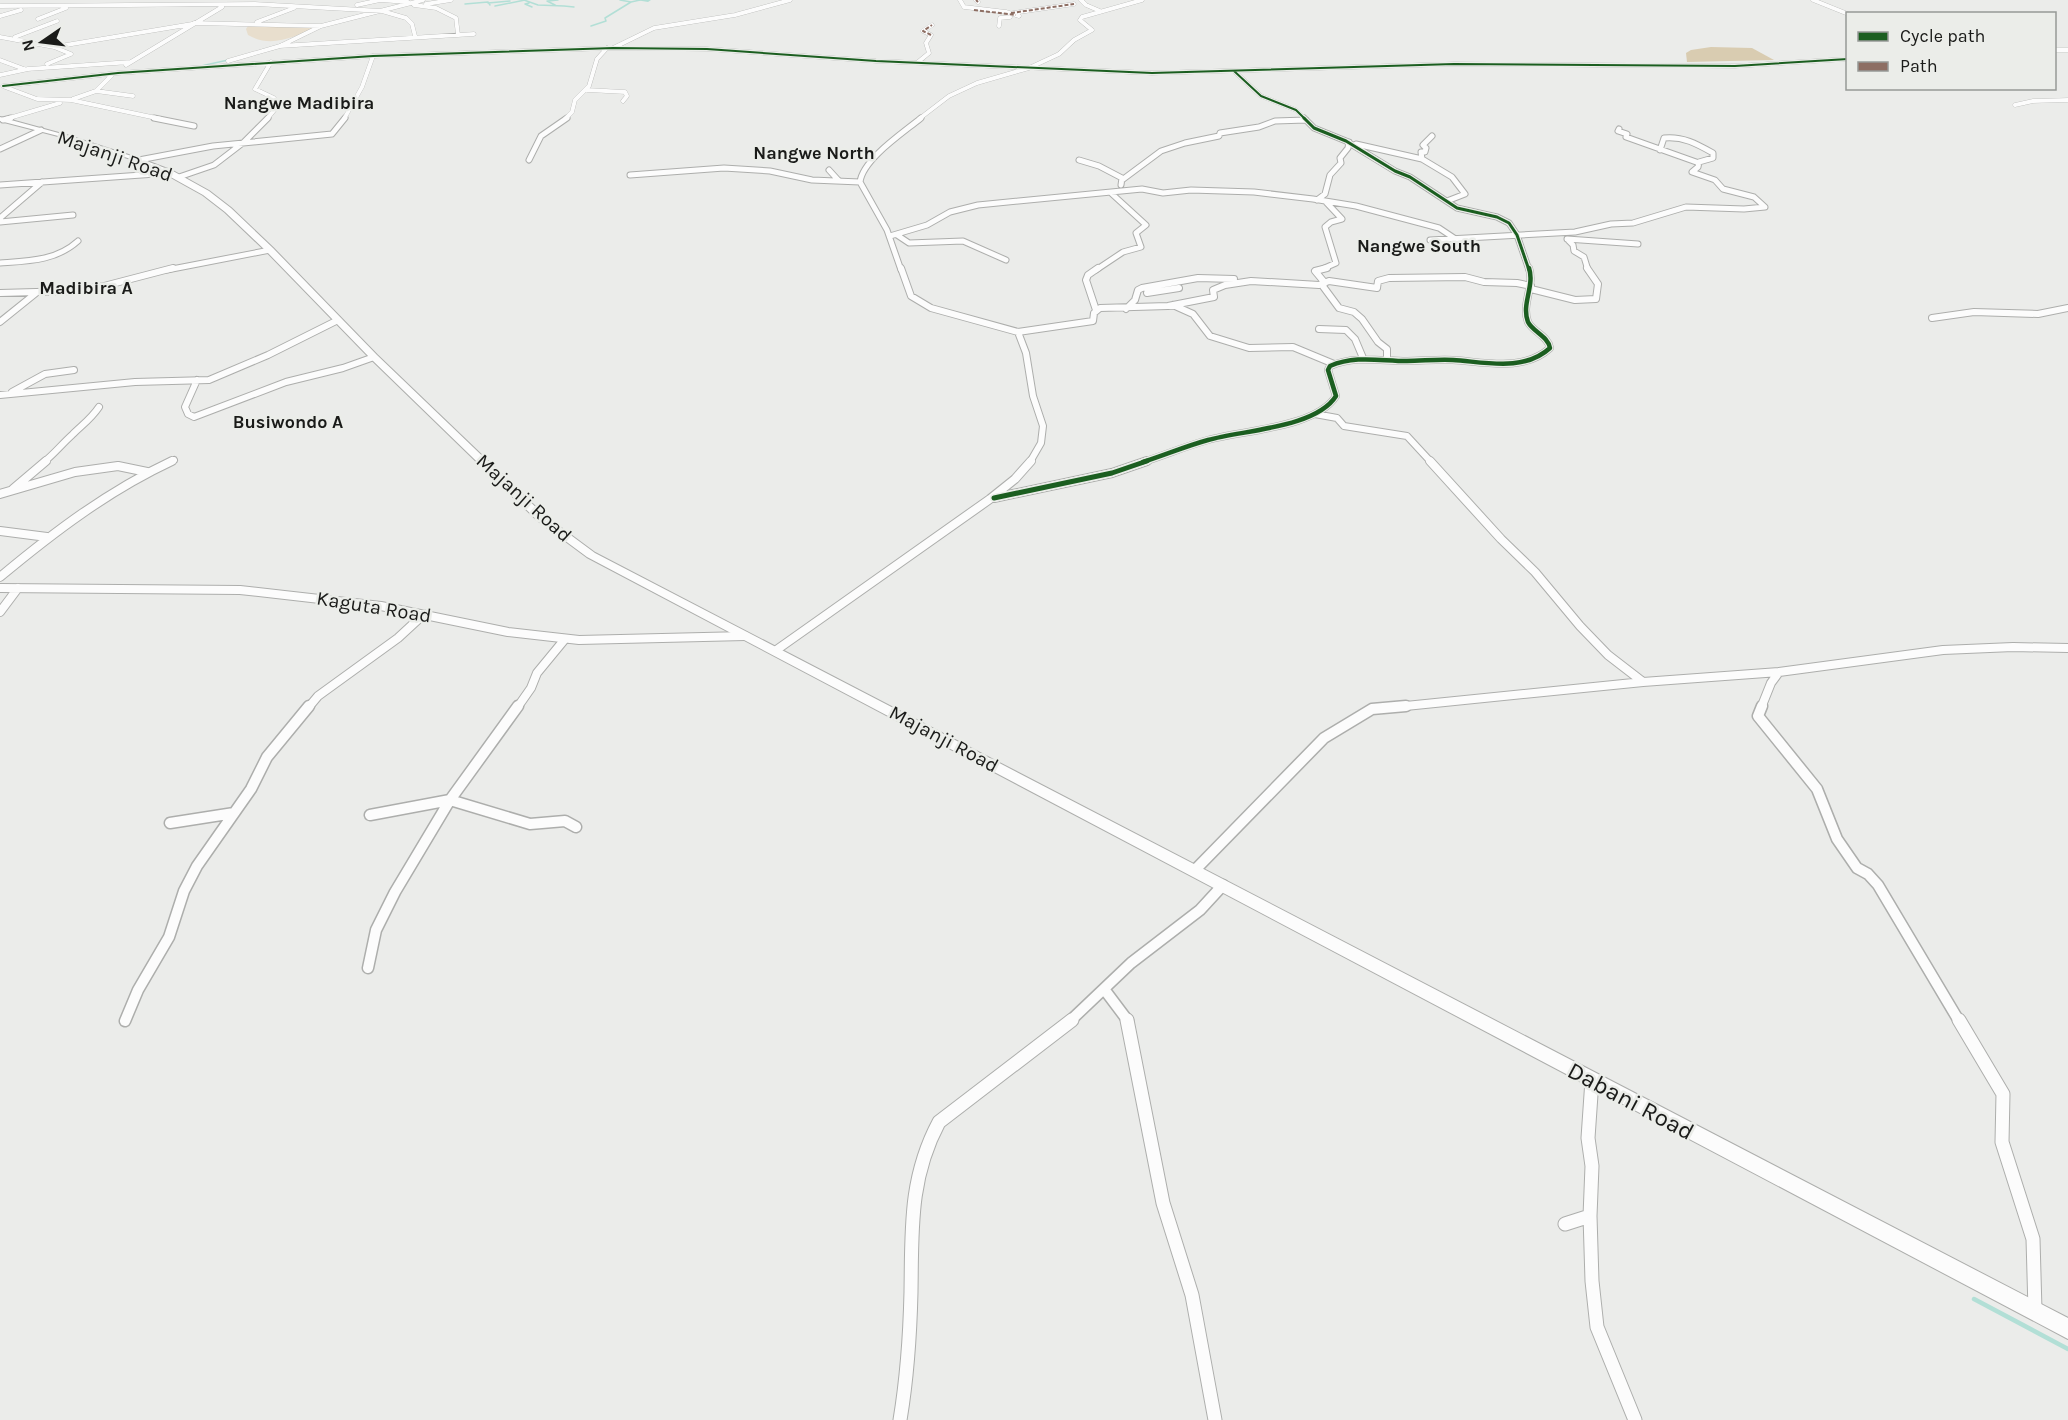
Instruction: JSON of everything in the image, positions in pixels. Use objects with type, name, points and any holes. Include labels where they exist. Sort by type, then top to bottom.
[{"type":"main road","name":"Majanji Road","points":[[1,120],[139,160],[175,175],[228,210],[374,357],[541,518],[591,555],[1195,870]]},
{"type":"main road","name":"Dabani Road","points":[[1195,870],[2068,1329]]},
{"type":"street","points":[[0,16],[57,0]]},
{"type":"street","points":[[185,6],[198,0]]},
{"type":"street","points":[[118,73],[130,62],[193,23],[238,0]]},
{"type":"street","points":[[346,9],[380,0],[441,9],[456,18],[458,35]]},
{"type":"street","points":[[413,4],[423,0]]},
{"type":"street","points":[[202,67],[280,46],[321,26],[413,4],[451,0]]},
{"type":"street","points":[[613,48],[639,31],[700,17],[730,15],[790,0]]},
{"type":"street","points":[[960,0],[964,7],[979,11],[1011,13],[1074,4]]},
{"type":"street","points":[[1081,0],[1086,5],[1100,10]]},
{"type":"street","points":[[1111,193],[1146,225],[1136,233],[1141,248],[1123,252],[1088,275],[1086,280],[1096,310],[1093,321],[1018,332],[937,310],[916,301],[907,289],[893,236],[860,182],[861,173],[868,163],[940,102],[969,86],[1029,68],[1059,54],[1074,40],[1091,31],[1080,18],[1100,10],[1142,0]]},
{"type":"street","points":[[1813,0],[1846,13]]},
{"type":"street","points":[[0,6],[225,5],[300,6],[382,11],[406,18],[412,24],[415,36]]},
{"type":"street","points":[[38,19],[71,6]]},
{"type":"street","points":[[168,11],[177,6]]},
{"type":"street","points":[[250,24],[300,6]]},
{"type":"street","points":[[1011,13],[1019,16]]},
{"type":"street","points":[[999,26],[1000,18],[1024,16]]},
{"type":"street","points":[[13,38],[57,21]]},
{"type":"street","points":[[54,47],[193,23],[321,26]]},
{"type":"street","points":[[918,62],[929,53],[926,43],[931,36],[923,31],[932,25]]},
{"type":"street","points":[[280,46],[474,34]]},
{"type":"street","points":[[0,37],[54,47],[71,54],[39,68]]},
{"type":"street","points":[[408,38],[421,37]]},
{"type":"street","points":[[587,90],[594,77],[592,68],[607,48]]},
{"type":"street","points":[[1,85],[118,73],[271,62],[607,48],[691,48],[1152,73],[1422,65],[1735,66],[1846,59]]},
{"type":"street","points":[[139,160],[192,148],[332,134],[356,99],[369,73],[373,56]]},
{"type":"street","points":[[0,60],[24,69]]},
{"type":"street","points":[[0,75],[24,69],[130,62]]},
{"type":"street","points":[[0,185],[175,175],[214,165],[244,142],[276,109],[274,98],[255,89],[271,62]]},
{"type":"street","points":[[1234,72],[1261,96],[1293,108],[1317,130],[1350,143],[1422,159],[1428,165],[1448,173],[1462,184],[1465,194],[1447,201]]},
{"type":"street","points":[[1,120],[96,91],[112,75]]},
{"type":"street","points":[[1,85],[37,99],[71,100],[194,126]]},
{"type":"street","points":[[529,160],[541,136],[561,123],[574,109],[578,95],[587,90],[625,92],[627,96],[622,101]]},
{"type":"street","points":[[96,91],[132,96]]},
{"type":"street","points":[[2015,105],[2033,101],[2068,100]]},
{"type":"street","points":[[1122,180],[1140,170],[1144,161],[1171,147],[1219,136],[1220,133],[1264,126],[1275,121],[1306,120]]},
{"type":"street","points":[[1619,129],[1618,131],[1627,134],[1626,137],[1699,163]]},
{"type":"street","points":[[0,149],[40,130]]},
{"type":"street","points":[[1422,159],[1422,153],[1426,148],[1423,146],[1432,136]]},
{"type":"street","points":[[1568,237],[1611,224],[1633,223],[1686,207],[1744,210],[1766,207],[1754,197],[1722,189],[1715,180],[1692,172],[1699,163],[1713,158],[1714,155],[1692,142],[1667,137],[1664,138],[1660,150]]},
{"type":"street","points":[[1320,200],[1331,180],[1330,175],[1341,163],[1340,158],[1350,143]]},
{"type":"street","points":[[994,498],[1121,470],[1208,440],[1275,426],[1315,414],[1331,404],[1336,396],[1328,370],[1334,364],[1355,358],[1448,360],[1501,364],[1541,357],[1550,348],[1549,343],[1529,324],[1526,309],[1532,277],[1517,234],[1503,219],[1460,210],[1350,143]]},
{"type":"street","points":[[1078,160],[1099,166],[1122,178],[1122,189],[1126,191]]},
{"type":"street","points":[[630,175],[724,168],[770,171],[812,180],[860,182]]},
{"type":"street","points":[[828,170],[839,181]]},
{"type":"street","points":[[0,220],[42,182]]},
{"type":"street","points":[[893,236],[927,225],[950,212],[978,205],[1126,191],[1254,192],[1320,200],[1356,206],[1439,228],[1454,238]]},
{"type":"street","points":[[1320,200],[1342,219],[1325,227],[1336,263],[1331,264],[1329,268],[1315,271],[1339,308],[1354,312],[1362,319],[1378,342],[1387,349],[1387,360]]},
{"type":"street","points":[[0,220],[73,215]]},
{"type":"street","points":[[1430,240],[1517,234],[1638,244]]},
{"type":"street","points":[[893,236],[909,243],[963,241],[1006,260]]},
{"type":"street","points":[[1126,309],[1138,295],[1138,290],[1142,288],[1198,278],[1324,284],[1329,281],[1377,288],[1378,281],[1382,279],[1458,277],[1475,278],[1484,282],[1517,283],[1575,300],[1596,299],[1598,284],[1585,265],[1584,257],[1574,251],[1573,244],[1568,237]]},
{"type":"street","points":[[0,263],[43,259],[73,247],[78,241]]},
{"type":"street","points":[[0,293],[72,291],[186,265],[270,250]]},
{"type":"street","points":[[1096,310],[1171,305],[1212,298],[1214,297],[1213,290],[1221,285],[1244,281]]},
{"type":"street","points":[[1138,295],[1179,288]]},
{"type":"street","points":[[0,322],[36,293]]},
{"type":"street","points":[[1171,305],[1193,314],[1210,336],[1249,348],[1293,347],[1334,364]]},
{"type":"street","points":[[1932,318],[1951,314],[1988,312],[2033,315],[2068,308]]},
{"type":"street","points":[[2,397],[135,382],[209,380],[246,365],[338,320]]},
{"type":"street","points":[[1319,329],[1346,330],[1355,339],[1363,358]]},
{"type":"street","points":[[775,651],[994,498],[1036,454],[1044,432],[1032,395],[1026,349],[1018,332]]},
{"type":"street","points":[[197,380],[185,407],[188,414],[194,417],[286,382],[343,368],[374,357]]},
{"type":"street","points":[[2,397],[45,374],[74,370]]},
{"type":"street","points":[[11,490],[61,448],[71,435],[91,419],[99,407]]},
{"type":"street","points":[[1315,414],[1337,418],[1344,426],[1407,436],[1535,572],[1580,626],[1608,655],[1643,682]]},
{"type":"street","points":[[0,577],[47,537],[111,491],[174,460]]},
{"type":"street","points":[[0,494],[63,474],[118,466],[147,472]]},
{"type":"street","points":[[0,531],[47,537]]},
{"type":"street","name":"Kaguta Road","points":[[0,588],[240,590],[323,598],[424,614],[508,632],[565,639],[745,636]]},
{"type":"street","points":[[0,612],[18,588]]},
{"type":"street","points":[[125,1021],[138,990],[169,937],[184,891],[197,866],[257,779],[267,757],[318,696],[398,638],[424,614]]},
{"type":"street","points":[[368,968],[376,930],[395,892],[450,800],[531,688],[537,673],[565,639]]},
{"type":"street","points":[[1195,870],[1324,738],[1372,708],[1462,702],[1643,682],[1779,672],[1943,650],[2013,646],[2068,648]]},
{"type":"street","points":[[1779,672],[1771,683],[1758,716],[1817,789],[1837,839],[1857,868],[1868,874],[1878,885],[2003,1094],[2002,1142],[2033,1239],[2035,1312]]},
{"type":"street","points":[[370,815],[450,800],[530,824],[565,820],[576,827]]},
{"type":"street","points":[[170,823],[234,813]]},
{"type":"street","points":[[900,1420],[906,1382],[912,1291],[910,1234],[916,1174],[927,1141],[945,1117],[1061,1030],[1131,963],[1200,910],[1223,885]]},
{"type":"street","points":[[1104,989],[1129,1023],[1163,1203],[1192,1295],[1215,1420]]},
{"type":"street","points":[[1592,1080],[1588,1138],[1592,1166],[1590,1216],[1592,1281],[1597,1327],[1635,1420]]},
{"type":"street","points":[[1565,1224],[1590,1216]]},
{"type":"shaded area","points":[[248,26],[317,27],[283,40],[266,41],[248,35],[246,29]]},
{"type":"shaded area","points":[[1711,47],[1752,48],[1774,60],[1687,62],[1686,53]]},
{"type":"waterway","points":[[495,6],[524,0]]},
{"type":"waterway","points":[[524,0],[538,5],[574,7]]},
{"type":"waterway","points":[[548,1],[558,0]]},
{"type":"waterway","points":[[620,0],[631,2]]},
{"type":"waterway","points":[[639,0],[648,0]]},
{"type":"waterway","points":[[631,2],[640,0]]},
{"type":"waterway","points":[[489,3],[510,1]]},
{"type":"waterway","points":[[547,1],[555,5]]},
{"type":"waterway","points":[[591,26],[606,21],[605,18],[631,2]]},
{"type":"waterway","points":[[465,4],[489,3]]},
{"type":"waterway","points":[[529,3],[525,4],[532,7]]},
{"type":"waterway","points":[[201,66],[228,60]]},
{"type":"waterway","points":[[1974,1299],[2068,1349]]},
{"type":"marked path","points":[[1011,13],[1074,4]]},
{"type":"marked path","points":[[974,10],[1016,15]]},
{"type":"marked path","points":[[931,35],[923,31],[932,25]]},
{"type":"cycle path","points":[[3,86],[118,73],[373,56],[613,48],[707,49],[876,61],[1152,73],[1454,64],[1735,66],[1846,59]]},
{"type":"cycle path","points":[[994,498],[1112,473],[1208,440],[1302,420],[1331,404],[1336,396],[1328,370],[1330,366],[1339,362],[1365,359],[1443,360],[1503,364],[1530,361],[1542,356],[1550,348],[1549,343],[1529,324],[1526,309],[1532,277],[1517,235],[1509,223],[1497,217],[1457,208],[1410,177],[1395,171],[1346,141],[1314,128],[1296,110],[1261,96],[1234,71]]},
{"type":"district","name":"Nangwe Madibira","points":[[299,103]]},
{"type":"district","name":"Nangwe North","points":[[814,153]]},
{"type":"district","name":"Nangwe South","points":[[1419,246]]},
{"type":"district","name":"Madibira A","points":[[86,288]]},
{"type":"district","name":"Busiwondo A","points":[[288,422]]}]
